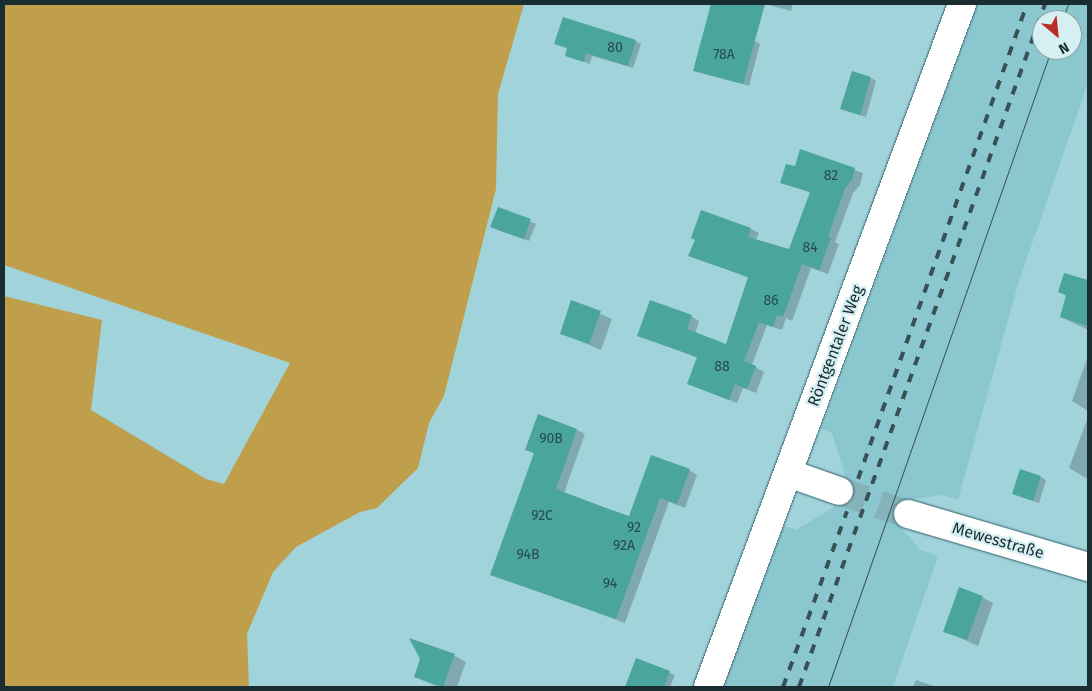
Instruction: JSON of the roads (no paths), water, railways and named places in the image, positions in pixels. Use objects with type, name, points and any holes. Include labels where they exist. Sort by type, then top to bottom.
[{"type":"street","name":"Röntgentaler Weg","points":[[708,687],[962,4]]},
{"type":"street","points":[[788,472],[839,491]]},
{"type":"street","name":"Mewesstraße","points":[[908,514],[1088,567]]},
{"type":"tunnel","points":[[839,491],[908,514]]},
{"type":"tram line","points":[[1066,10],[1068,4]]},
{"type":"tram line","points":[[828,687],[1047,60]]},
{"type":"railway","points":[[858,479],[1027,4]]},
{"type":"railway","points":[[799,687],[1045,4]]},
{"type":"railway","points":[[783,687],[847,511]]}]
